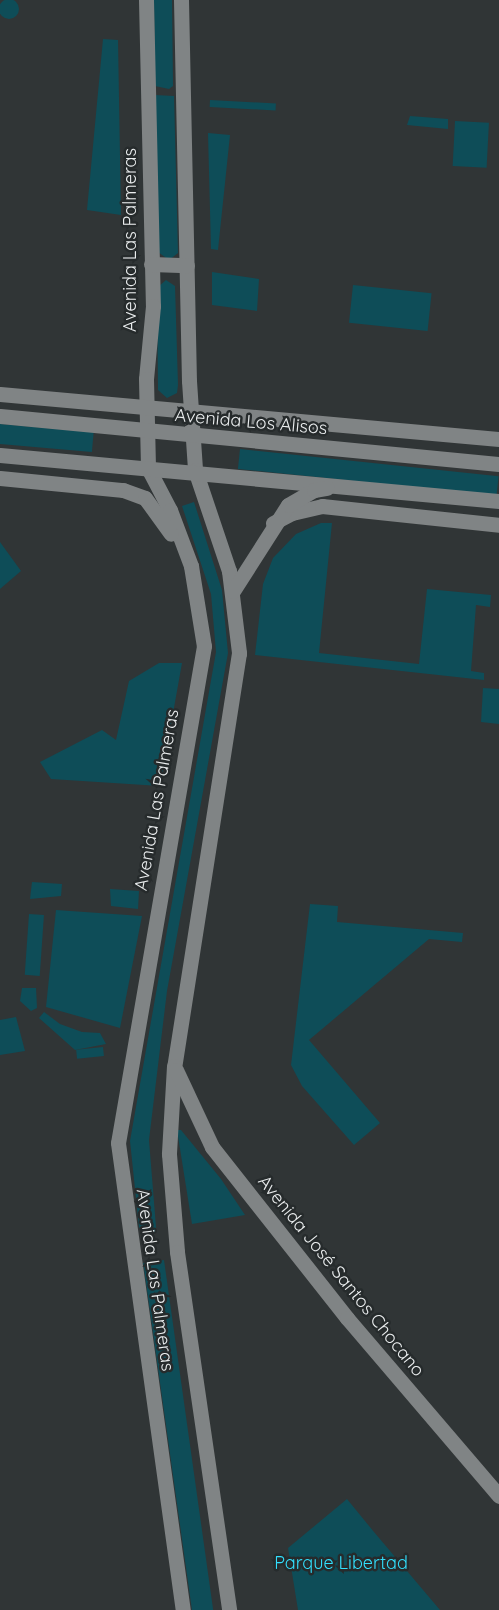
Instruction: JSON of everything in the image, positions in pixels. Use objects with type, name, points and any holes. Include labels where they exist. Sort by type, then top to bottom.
[{"type":"main road","name":"Avenida Las Palmeras","points":[[146,0],[152,264],[145,431],[148,468],[170,510],[191,566],[204,646],[118,1143],[183,1610]]},
{"type":"main road","name":"Avenida Las Palmeras","points":[[181,0],[191,412],[195,470],[233,591],[239,653],[174,1066],[169,1154],[176,1244],[229,1610]]},
{"type":"main road","points":[[152,264],[187,265]]},
{"type":"main road","name":"Avenida Los Alisos","points":[[0,394],[499,439]]},
{"type":"main road","name":"Avenida Los Alisos","points":[[0,416],[499,464]]},
{"type":"main road","points":[[0,455],[195,470],[499,501]]},
{"type":"main road","points":[[0,478],[101,486],[145,498],[191,566]]},
{"type":"main road","points":[[233,591],[273,523],[303,495],[342,486]]},
{"type":"main road","points":[[273,523],[292,513],[322,506],[499,525]]},
{"type":"main road","name":"Avenida José Santos Chocano","points":[[174,1066],[189,1104],[212,1147],[347,1318],[499,1496]]},
{"type":"green space","points":[[9,-1],[16,2],[19,9],[16,16],[9,19],[2,16],[-1,9],[2,2]]},
{"type":"green space","points":[[154,0],[172,0],[173,86],[169,89],[155,86]]},
{"type":"green space","points":[[103,39],[118,40],[121,215],[87,210]]},
{"type":"green space","points":[[155,95],[174,96],[178,253],[169,260],[158,252]]},
{"type":"green space","points":[[210,100],[276,103],[276,110],[210,107]]},
{"type":"green space","points":[[410,116],[448,119],[448,129],[407,125]]},
{"type":"green space","points":[[455,121],[489,123],[487,168],[453,166]]},
{"type":"green space","points":[[208,133],[230,135],[218,250],[211,249]]},
{"type":"green space","points":[[212,272],[259,279],[257,311],[212,305]]},
{"type":"green space","points":[[166,280],[175,286],[178,385],[177,393],[167,398],[158,390],[157,288]]},
{"type":"green space","points":[[353,285],[432,293],[428,331],[349,323]]},
{"type":"green space","points":[[0,424],[94,432],[92,452],[0,444]]},
{"type":"green space","points":[[240,449],[499,476],[496,496],[238,469]]},
{"type":"green space","points":[[194,502],[222,590],[228,653],[167,991],[149,1140],[156,1227],[154,1233],[143,1233],[139,1227],[130,1141],[216,652],[211,594],[182,506]]},
{"type":"green space","points":[[321,523],[332,523],[319,653],[419,664],[427,589],[491,595],[490,607],[476,605],[471,671],[484,673],[484,680],[255,655],[263,584],[273,558],[296,534]]},
{"type":"green space","points":[[0,542],[21,571],[0,589]]},
{"type":"green space","points":[[159,663],[182,663],[160,786],[51,779],[40,762],[102,730],[116,740],[129,681]]},
{"type":"green space","points":[[483,688],[499,689],[499,724],[481,722]]},
{"type":"green space","points":[[32,882],[62,884],[61,896],[30,899]]},
{"type":"green space","points":[[110,889],[139,891],[138,909],[111,906]]},
{"type":"green space","points":[[310,904],[338,906],[337,922],[463,933],[462,942],[429,939],[309,1040],[380,1123],[354,1145],[302,1086],[291,1065]]},
{"type":"green space","points":[[56,910],[142,916],[120,1028],[46,1007]]},
{"type":"green space","points":[[29,914],[44,915],[40,976],[25,975]]},
{"type":"green space","points":[[22,988],[36,988],[37,1008],[31,1011],[20,1001]]},
{"type":"green space","points":[[44,1012],[60,1024],[82,1032],[100,1033],[106,1044],[75,1050],[39,1018]]},
{"type":"green space","points":[[16,1017],[25,1051],[0,1055],[0,1020]]},
{"type":"green space","points":[[103,1047],[104,1056],[77,1059],[76,1050]]},
{"type":"green space","points":[[177,1130],[181,1130],[221,1179],[245,1215],[192,1224]]},
{"type":"green space","points":[[164,1260],[213,1610],[192,1610],[143,1263]]},
{"type":"green space","name":"Parque Libertad","points":[[347,1499],[440,1610],[298,1610],[288,1548]]}]
